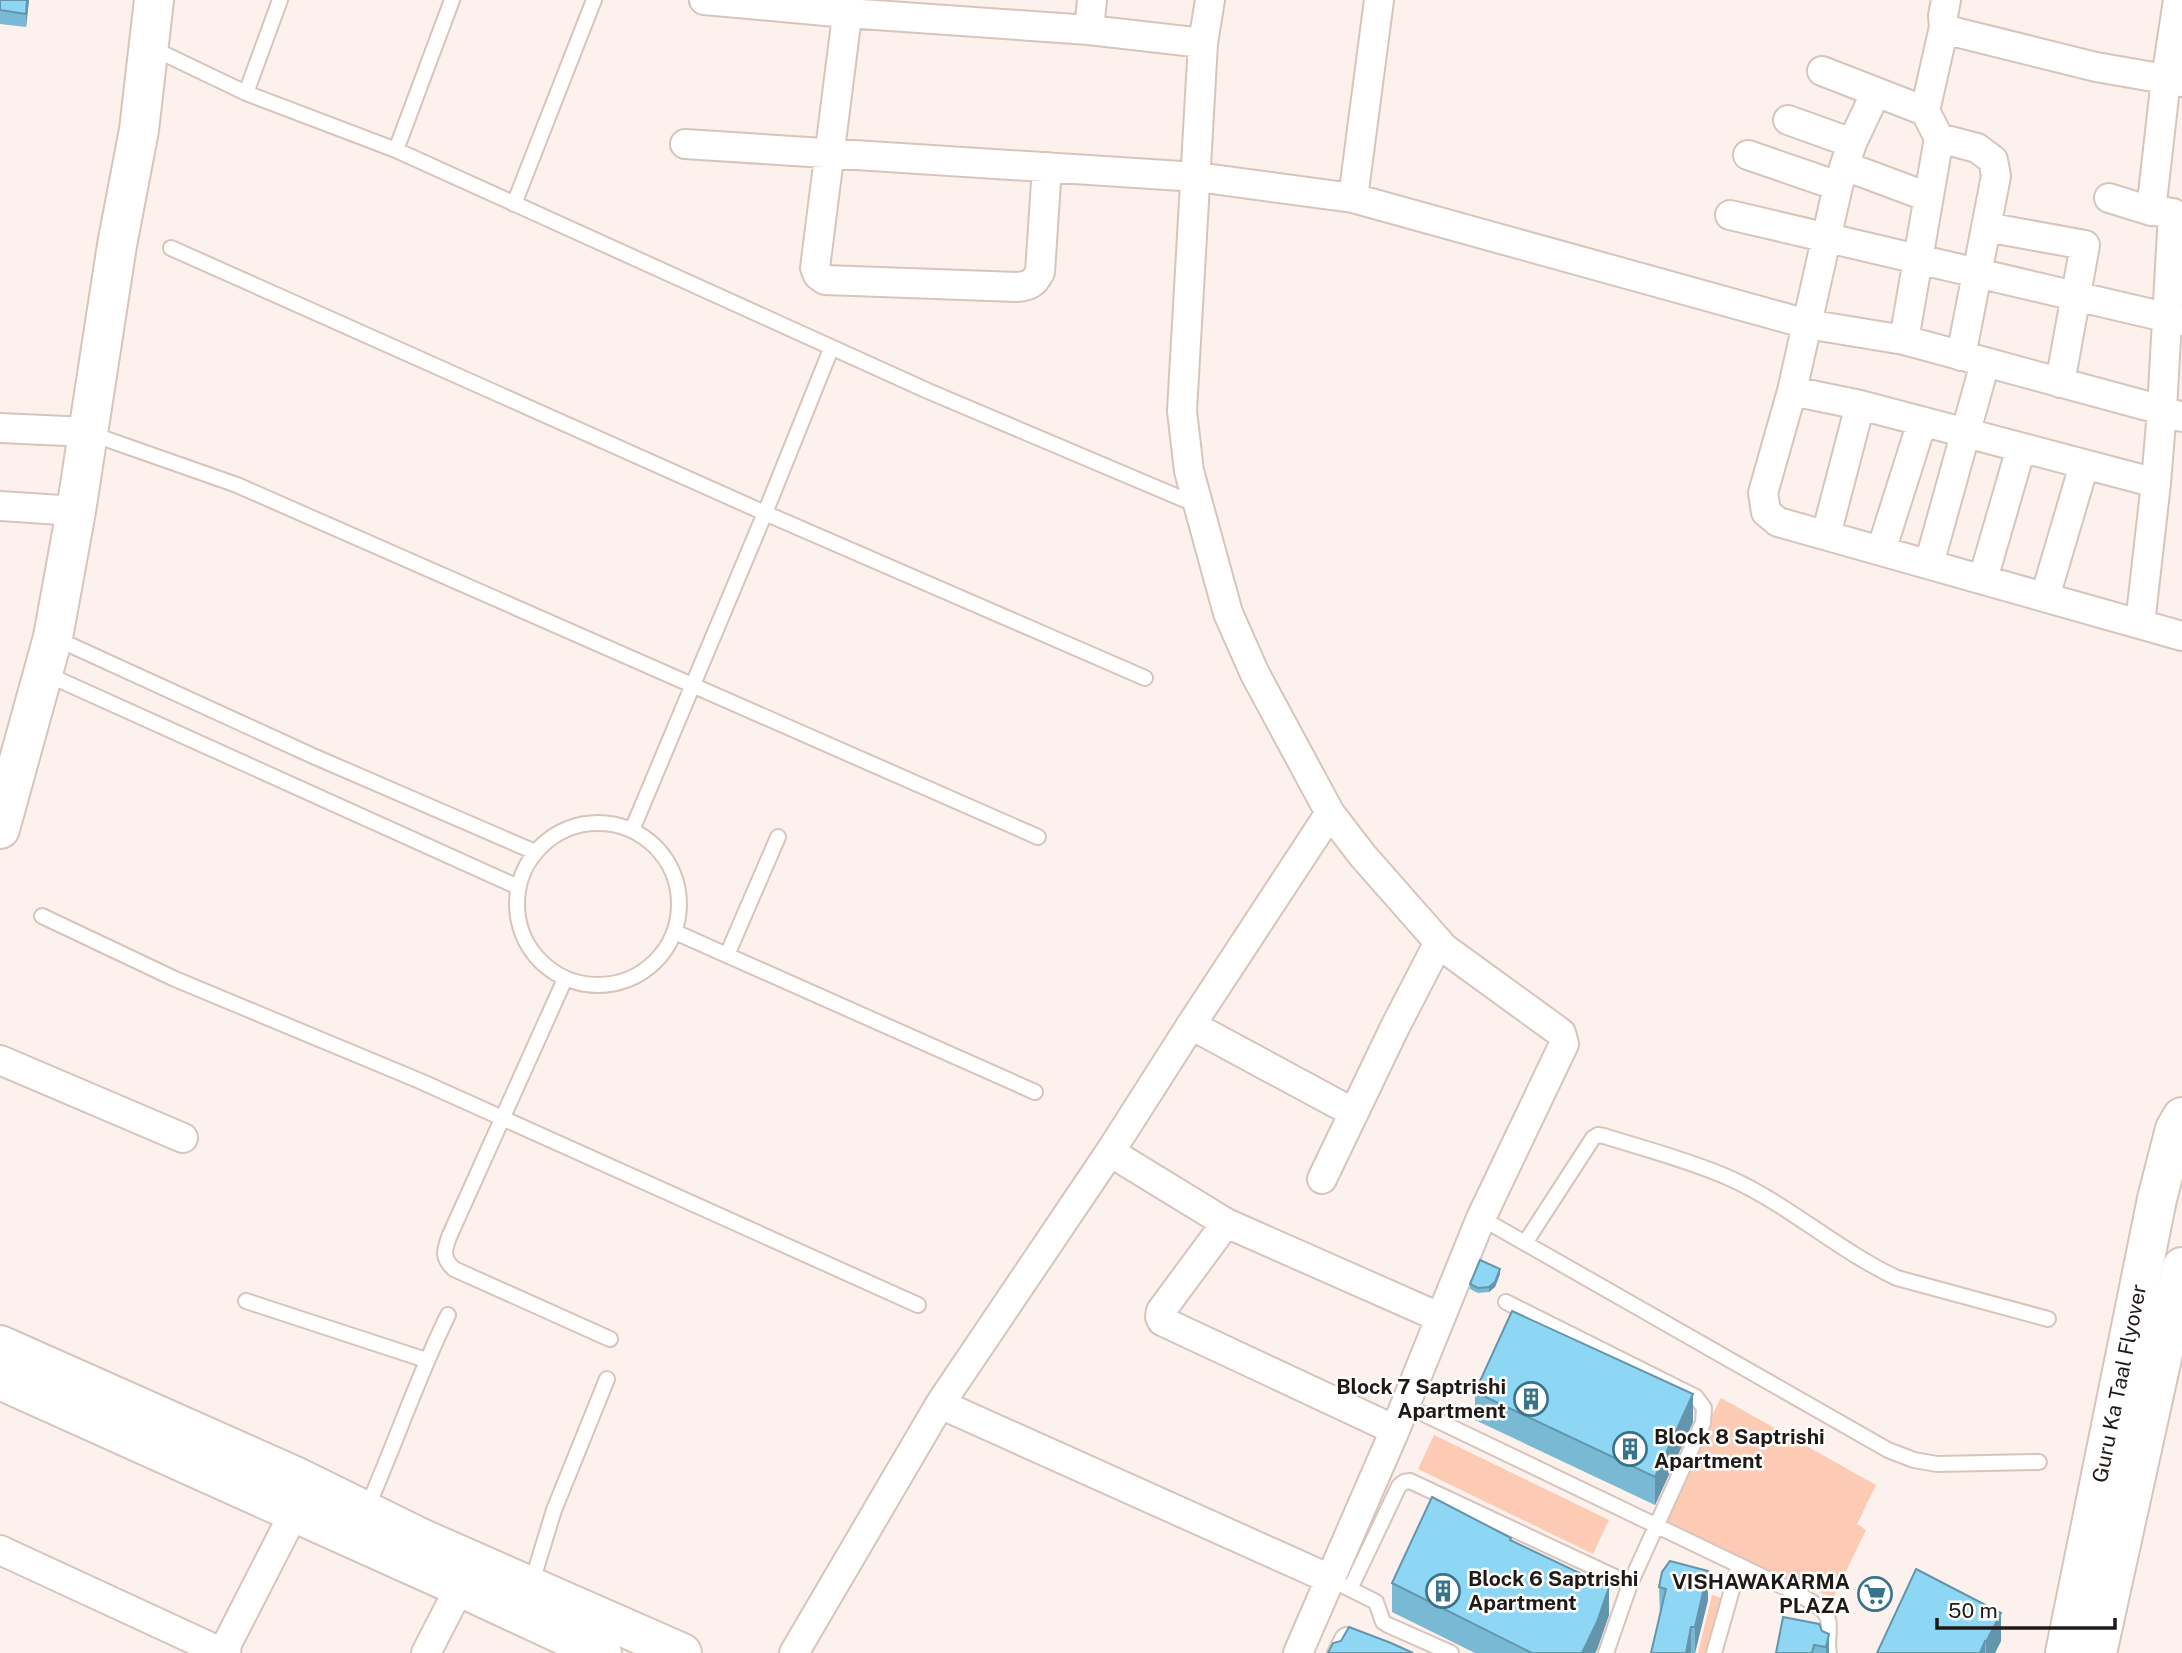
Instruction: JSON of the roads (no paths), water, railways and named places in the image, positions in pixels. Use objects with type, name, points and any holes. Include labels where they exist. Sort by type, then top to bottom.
[{"type":"street","points":[[0,829],[53,637],[76,511],[117,245],[139,130],[154,0]]},
{"type":"street","points":[[704,0],[1021,13],[1089,30],[1203,43]]},
{"type":"street","points":[[1089,30],[1092,0]]},
{"type":"street","points":[[1210,0],[1203,43],[1182,411],[1188,471],[1228,614],[1255,674],[1330,813],[1363,856],[1439,942],[1561,1033],[1564,1038],[1564,1044],[1481,1218],[1439,1317],[1340,1584],[1298,1653]]},
{"type":"street","points":[[1353,198],[1380,0]]},
{"type":"street","points":[[848,6],[815,268],[825,281],[1029,286],[1036,281],[1040,272],[1047,167]]},
{"type":"street","points":[[2140,624],[2156,483],[2172,413],[2175,320],[2169,213],[2179,10]]},
{"type":"street","points":[[1945,14],[1955,32],[2096,67],[2174,80]]},
{"type":"street","points":[[1904,340],[1939,138],[1925,111],[1945,14]]},
{"type":"street","points":[[1822,71],[1925,111]]},
{"type":"street","points":[[1876,92],[1845,165],[1792,391],[1763,493],[1766,512],[1778,522],[2182,636]]},
{"type":"street","points":[[1788,120],[1845,165]]},
{"type":"street","points":[[1929,564],[1965,433],[1973,359],[1977,273],[1996,176],[1993,160],[1977,148],[1939,138]]},
{"type":"street","points":[[685,144],[1197,177],[1353,198],[1807,324],[1904,340],[2172,413]]},
{"type":"street","points":[[1748,155],[1845,165],[1928,197]]},
{"type":"street","points":[[2109,198],[2169,213]]},
{"type":"street","points":[[1730,215],[2175,320]]},
{"type":"street","points":[[1986,227],[2085,245],[2060,383]]},
{"type":"street","points":[[1792,391],[1860,405],[2156,483]]},
{"type":"street","points":[[1826,535],[1860,405]]},
{"type":"street","points":[[1881,551],[1922,422]]},
{"type":"street","points":[[0,428],[88,432]]},
{"type":"street","points":[[1983,579],[2021,448]]},
{"type":"street","points":[[2045,597],[2084,465]]},
{"type":"street","points":[[0,506],[76,511]]},
{"type":"street","points":[[794,1653],[940,1404],[1110,1152],[1330,813]]},
{"type":"street","points":[[1322,1179],[1439,942]]},
{"type":"street","points":[[1191,1025],[1354,1113]]},
{"type":"street","points":[[0,1060],[183,1138]]},
{"type":"street","name":"Guru Ka Taal Flyover","points":[[2065,1653],[2157,1199],[2175,1129],[2182,1117]]},
{"type":"street","points":[[1110,1152],[1226,1223],[1439,1317]]},
{"type":"street","points":[[1226,1223],[1161,1311],[1162,1321],[1400,1417]]},
{"type":"street","name":"Guru Ka Taal Flyover","points":[[2097,1653],[2182,1267]]},
{"type":"street","points":[[0,1345],[366,1510],[423,1539],[465,1573],[599,1653]]},
{"type":"street","points":[[0,1380],[295,1513],[465,1573],[531,1586],[682,1653]]},
{"type":"street","points":[[940,1404],[1340,1584]]},
{"type":"street","points":[[0,1550],[225,1653],[227,1644],[295,1513]]},
{"type":"street","points":[[426,1653],[465,1573]]},
{"type":"lane","points":[[246,93],[280,0]]},
{"type":"lane","points":[[396,150],[452,0]]},
{"type":"lane","points":[[514,204],[594,0]]},
{"type":"lane","points":[[149,46],[246,93],[396,150],[831,349],[1197,505]]},
{"type":"lane","points":[[171,248],[765,513],[1144,678]]},
{"type":"lane","points":[[632,830],[831,349]]},
{"type":"lane","points":[[88,432],[237,485],[1038,837]]},
{"type":"lane","points":[[53,637],[313,756],[535,852]]},
{"type":"lane","points":[[43,673],[518,887]]},
{"type":"lane","points":[[607,822],[632,830],[652,843],[668,862],[677,884],[680,908],[675,932],[664,951],[649,968],[630,979],[609,985],[586,985],[565,979],[546,967],[531,951],[521,931],[517,909],[518,887],[524,868],[535,852],[555,834],[580,824],[607,822]]},
{"type":"lane","points":[[727,955],[778,837]]},
{"type":"lane","points":[[42,916],[175,979],[420,1081],[918,1305]]},
{"type":"lane","points":[[675,932],[1035,1092]]},
{"type":"lane","points":[[565,979],[443,1254],[454,1269],[610,1339]]},
{"type":"lane","points":[[1525,1243],[1593,1138],[1598,1135],[1605,1136],[1726,1177],[1897,1278],[2048,1319]]},
{"type":"lane","points":[[1481,1218],[1888,1450],[1914,1460],[1937,1464],[2039,1462]]},
{"type":"lane","points":[[246,1301],[426,1360]]},
{"type":"lane","points":[[1506,1302],[1696,1397],[1704,1408],[1703,1423],[1630,1584],[1606,1653]]},
{"type":"lane","points":[[366,1510],[426,1360],[448,1315]]},
{"type":"lane","points":[[531,1586],[554,1510],[607,1379]]},
{"type":"lane","points":[[1400,1417],[1657,1525],[1778,1584],[1823,1609],[1829,1620],[1829,1653]]},
{"type":"lane","points":[[1451,1653],[1383,1622],[1376,1602],[1340,1584],[1399,1486],[1404,1482],[1410,1481],[1630,1584]]},
{"type":"lane","points":[[1714,1653],[1739,1565]]},
{"type":"lane","points":[[1335,1653],[1346,1635],[1389,1653]]},
{"type":"place","name":"Block 7 Saptrishi Apartment","points":[[1531,1399]]},
{"type":"place","name":"Block 8 Saptrishi Apartment","points":[[1630,1449]]},
{"type":"place","name":"Block 6 Saptrishi Apartment","points":[[1443,1591]]},
{"type":"place","name":"VISHAWAKARMA PLAZA","points":[[1875,1594]]}]
